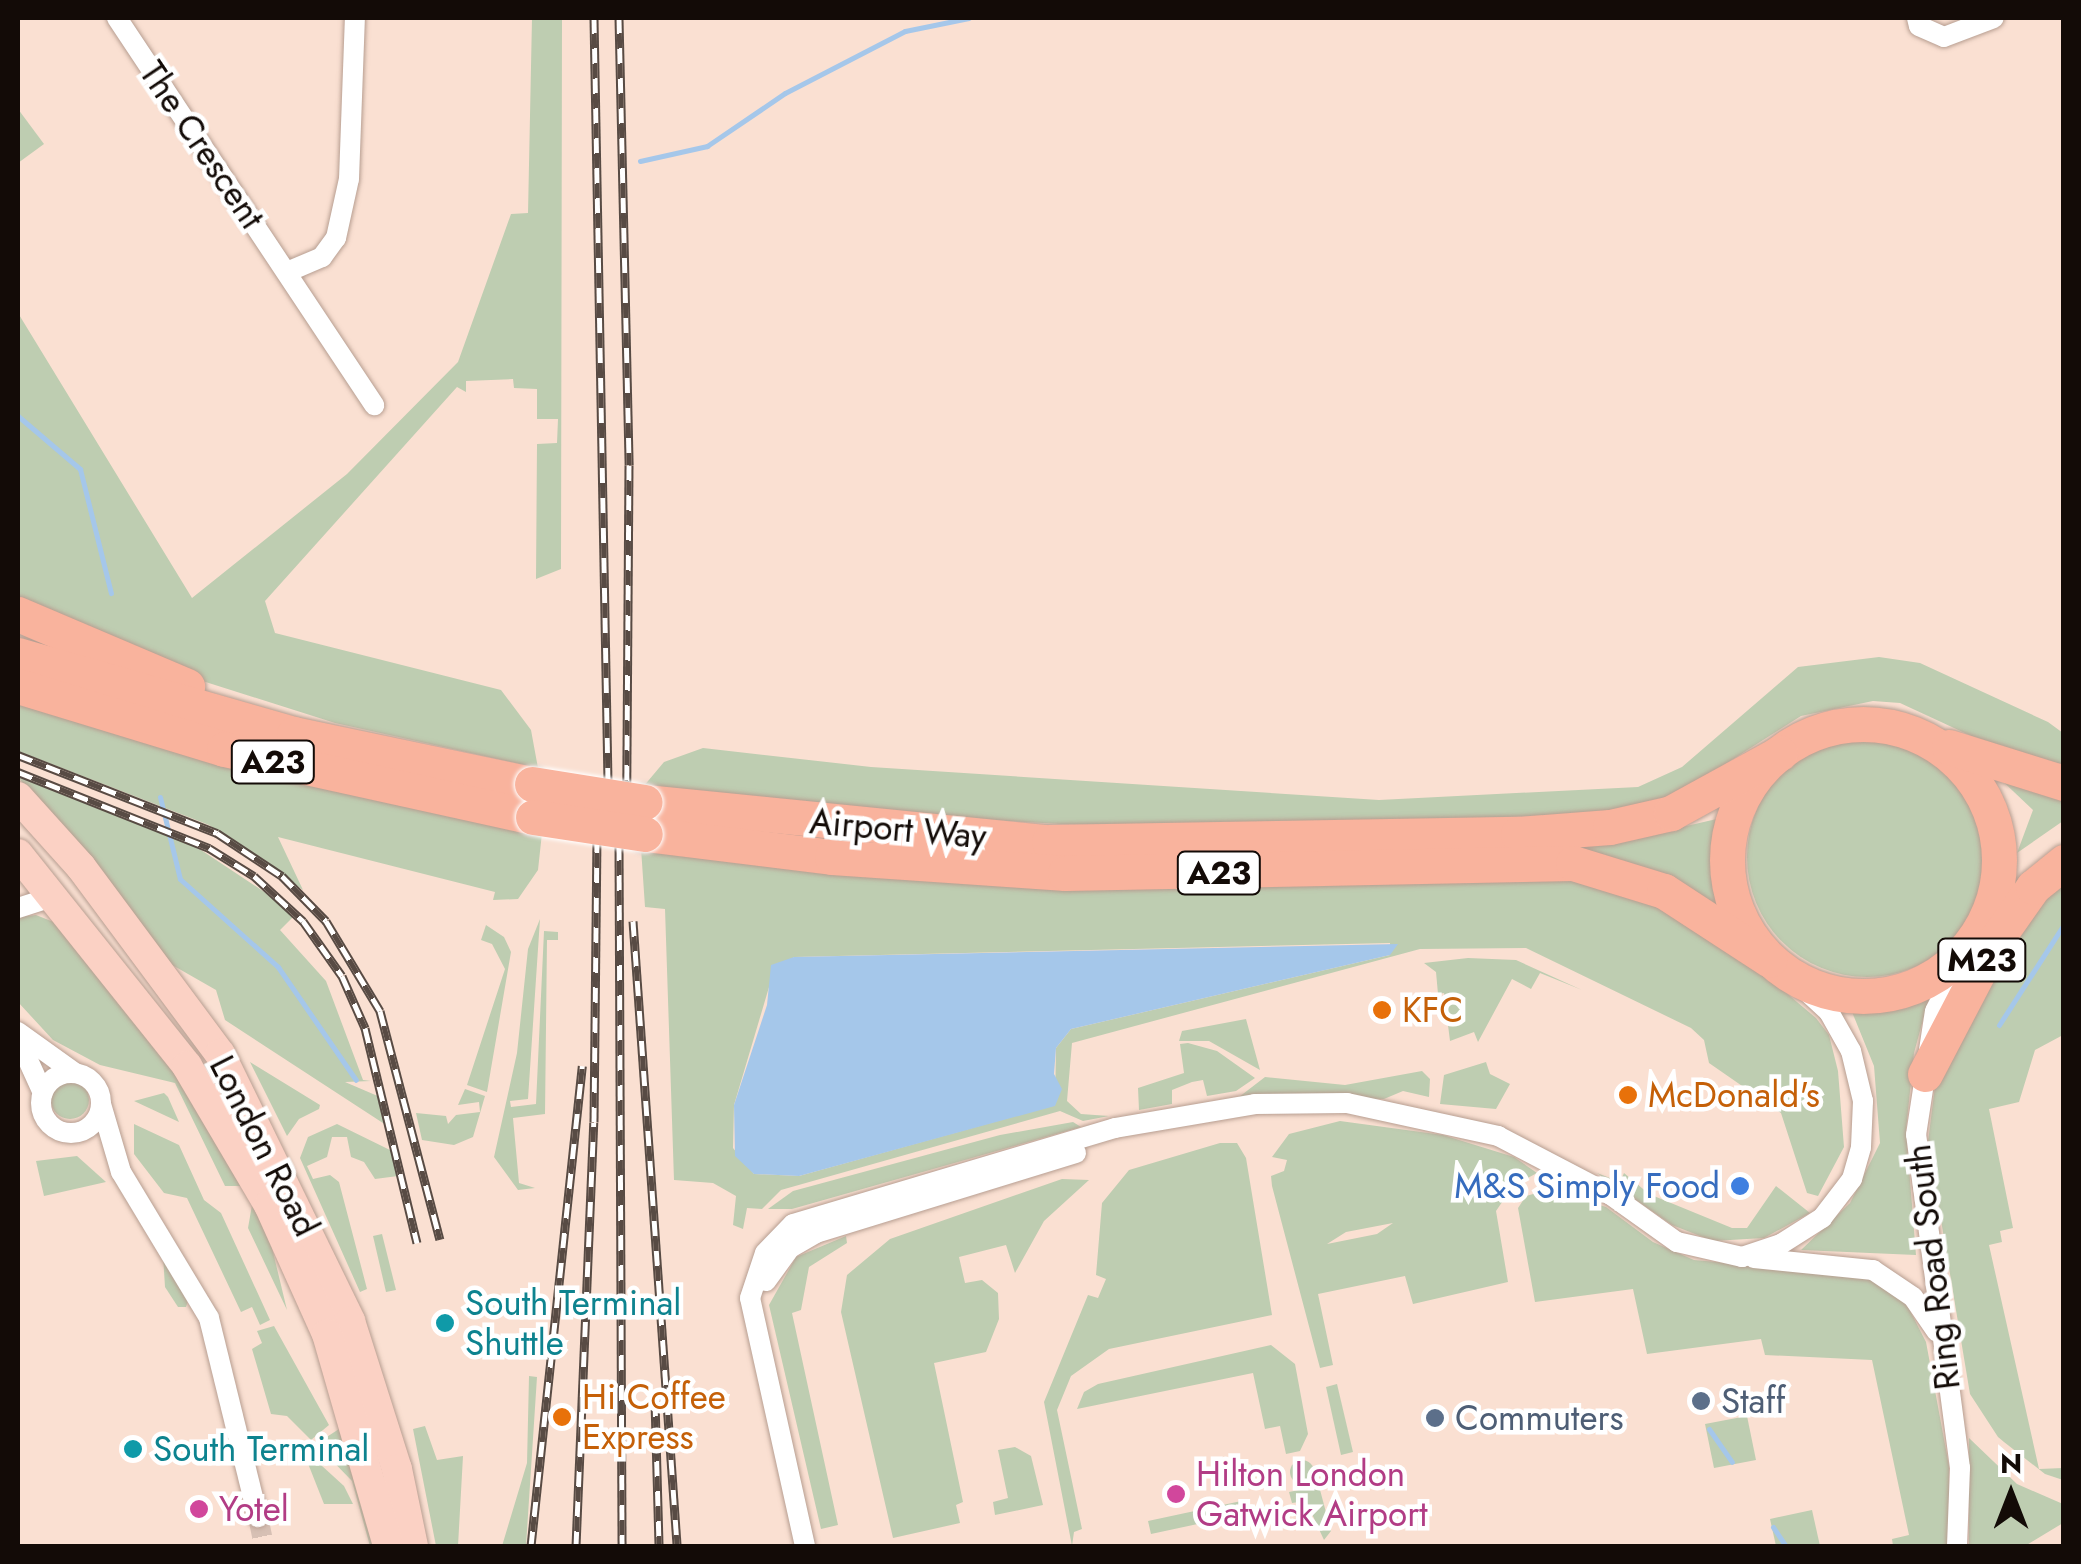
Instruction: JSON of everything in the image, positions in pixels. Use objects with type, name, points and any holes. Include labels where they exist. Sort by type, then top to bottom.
[{"type":"highway","name":"A23","points":[[18,614],[294,734]]},
{"type":"highway","name":"Airport Way","points":[[18,655],[532,800]]},
{"type":"highway","name":"Airport Way","points":[[18,686],[224,750],[645,818],[813,855],[1065,873],[1573,864],[1664,891],[1779,967]]},
{"type":"highway","points":[[1924,738],[1965,768],[1990,813],[1999,864],[1980,927],[1937,974],[1897,994],[1840,994],[1779,967],[1735,906],[1726,850],[1740,799],[1780,753],[1810,733],[1844,724],[1887,726],[2064,783]]},
{"type":"highway","name":"Airport Way","points":[[645,818],[1049,842],[1518,834],[1625,825],[1683,810],[1780,753]]},
{"type":"highway","name":"M23","points":[[1980,927],[2024,864],[2064,834]]},
{"type":"highway","name":"M23","points":[[1925,1074],[1993,944],[2033,887],[2064,862]]},
{"type":"main road","name":"London Road","points":[[18,797],[81,868],[220,1054],[317,1248],[386,1433],[412,1546]]},
{"type":"main road","name":"London Road","points":[[22,865],[55,896],[187,1066],[268,1206],[327,1334],[388,1546]]},
{"type":"street","name":"The Crescent","points":[[116,18],[374,405]]},
{"type":"street","points":[[287,272],[322,257],[336,238],[349,179],[356,18]]},
{"type":"street","points":[[1916,18],[1918,26],[1944,37],[1994,18]]},
{"type":"street","points":[[22,865],[50,861],[81,868]]},
{"type":"street","points":[[18,908],[55,896]]},
{"type":"street","name":"Ring Road South","points":[[1957,1546],[1960,1468],[1916,1158],[1937,1007],[1980,927]]},
{"type":"street","points":[[1742,1256],[1781,1244],[1822,1218],[1846,1189],[1862,1148],[1863,1096],[1852,1051],[1829,1012],[1779,967]]},
{"type":"street","points":[[18,1035],[93,1082],[121,1172],[208,1318],[258,1517]]},
{"type":"street","points":[[18,1035],[43,1093],[47,1121],[72,1132],[121,1172]]},
{"type":"street","points":[[43,1093],[55,1078],[75,1073]]},
{"type":"street","points":[[805,1546],[750,1298],[760,1263],[786,1229],[985,1166],[1171,1118],[1308,1102],[1438,1118],[1548,1159],[1676,1242],[1742,1256],[1873,1270],[1913,1297],[1942,1342]]},
{"type":"street","points":[[72,1132],[92,1124],[101,1104]]},
{"type":"street","points":[[766,1281],[800,1240],[1171,1118]]},
{"type":"green space","points":[[532,18],[562,18],[561,569],[536,579],[537,444],[557,443],[558,419],[537,419],[537,389],[514,388],[513,379],[466,381],[466,392],[457,387],[265,601],[275,633],[501,690],[531,730],[538,768],[335,723],[193,678],[18,599],[18,313],[192,598],[347,474],[458,362],[511,214],[528,213]]},
{"type":"green space","points":[[18,109],[44,144],[18,163]]},
{"type":"green space","points":[[1879,657],[1920,663],[2048,722],[2063,733],[2063,764],[2008,753],[1900,703],[1873,701],[1801,716],[1664,803],[1605,814],[1216,826],[1061,824],[868,813],[643,787],[664,762],[703,748],[871,767],[1379,800],[1638,787],[1682,767],[1798,667]]},
{"type":"green space","points":[[18,700],[542,833],[538,870],[518,899],[493,900],[495,892],[278,837],[303,890],[209,825],[18,751]]},
{"type":"green space","points":[[1867,737],[1913,746],[1952,772],[1978,811],[1987,857],[1978,903],[1952,942],[1913,968],[1867,977],[1821,968],[1782,942],[1756,903],[1747,857],[1756,811],[1782,772],[1821,746]]},
{"type":"green space","points":[[1994,773],[2063,791],[2063,821],[2017,853],[2033,810]]},
{"type":"green space","points":[[18,777],[192,844],[275,899],[293,917],[280,930],[326,981],[363,1080],[371,1081],[345,1082],[380,1097],[386,1125],[225,1020],[216,990],[167,962]]},
{"type":"green space","points":[[1721,818],[1716,870],[1726,913],[1680,886],[1218,854],[1656,833]]},
{"type":"green space","points":[[641,848],[1147,886],[1570,875],[1635,892],[1766,976],[1816,1018],[1829,1035],[1838,1071],[1844,1147],[1818,1196],[1807,1193],[1781,1113],[1709,1063],[1704,1040],[1691,1028],[1526,948],[1420,949],[1072,1043],[1067,1101],[1081,1114],[1109,1116],[1083,1121],[1060,1111],[781,1190],[762,1209],[747,1208],[743,1229],[733,1225],[736,1196],[713,1183],[674,1180],[665,909],[645,907]],"holes":[[[1390,943],[1390,955],[1071,1029],[1056,1048],[1055,1105],[799,1176],[754,1174],[733,1148],[734,1105],[772,977],[794,957]]]},
{"type":"green space","points":[[2063,873],[2063,1035],[2035,1050],[2019,1102],[1989,1109],[2013,1228],[2000,1231],[2002,1242],[1989,1245],[2039,1469],[2063,1468],[2063,1480],[2045,1474],[1998,1437],[1970,1394],[1928,1142],[1936,1078],[1988,962]]},
{"type":"green space","points":[[36,915],[56,923],[189,1087],[267,1227],[287,1310],[248,1228],[252,1205],[241,1186],[225,1186],[175,1083],[100,1065],[53,1040],[18,1002],[18,917]]},
{"type":"green space","points":[[540,919],[528,1099],[510,1101],[511,1107],[536,1104],[544,931],[558,932],[558,940],[547,940],[545,1114],[513,1118],[519,1183],[535,1188],[518,1190],[494,1157],[517,1053],[528,949]]},
{"type":"green space","points":[[486,925],[504,937],[511,952],[487,1092],[467,1085],[505,969],[492,944],[481,940]]},
{"type":"green space","points":[[1468,958],[1516,960],[1582,990],[1540,973],[1531,989],[1512,979],[1478,1042],[1474,1032],[1450,1041],[1444,993],[1438,994],[1436,972],[1424,963]]},
{"type":"green space","points":[[1930,994],[1914,1053],[1906,1130],[1916,1255],[1801,1250],[1850,1203],[1880,1143],[1874,1066],[1850,1007],[1891,1006]]},
{"type":"green space","points":[[1246,1019],[1260,1070],[1209,1041],[1179,1041],[1182,1031]]},
{"type":"green space","points":[[1180,1044],[1217,1051],[1255,1078],[1236,1091],[1207,1096],[1203,1080],[1192,1082],[1172,1090],[1172,1104],[1139,1110],[1138,1088],[1184,1073]]},
{"type":"green space","points":[[250,1062],[320,1105],[319,1109],[299,1119],[287,1136]]},
{"type":"green space","points":[[1486,1062],[1490,1074],[1510,1084],[1496,1109],[1440,1104],[1444,1075]]},
{"type":"green space","points":[[1422,1071],[1430,1079],[1429,1097],[1403,1091],[1384,1099],[1239,1097],[1265,1077],[1345,1085]]},
{"type":"green space","points":[[70,1081],[83,1087],[89,1100],[83,1113],[70,1119],[57,1113],[51,1100],[57,1087]]},
{"type":"green space","points":[[465,1089],[485,1096],[473,1137],[454,1145],[422,1140],[416,1113],[446,1116],[448,1124],[456,1115],[480,1112],[479,1102],[458,1105]]},
{"type":"green space","points":[[164,1093],[168,1097],[179,1122],[134,1101]]},
{"type":"green space","points":[[1340,1121],[1443,1135],[1514,1157],[1537,1173],[1513,1186],[1496,1211],[1508,1282],[1413,1304],[1405,1276],[1318,1294],[1333,1365],[1320,1368],[1272,1186],[1271,1176],[1284,1171],[1287,1160],[1272,1157],[1289,1134]],"holes":[[[1393,1223],[1377,1234],[1327,1244],[1346,1232]]]},
{"type":"green space","points":[[1073,1122],[1081,1127],[792,1209],[768,1209],[793,1191],[1000,1135]]},
{"type":"green space","points":[[134,1124],[179,1145],[204,1200],[221,1213],[270,1320],[260,1325],[252,1307],[241,1312],[187,1198],[164,1193],[134,1154]]},
{"type":"green space","points":[[337,1124],[392,1151],[398,1176],[375,1179],[364,1162],[351,1157],[347,1137],[332,1137],[327,1157],[307,1166],[313,1179],[330,1175],[339,1182],[367,1289],[360,1292],[300,1158],[308,1137]]},
{"type":"green space","points":[[1220,1143],[1237,1143],[1246,1158],[1272,1315],[1109,1349],[1071,1376],[1057,1410],[1082,1529],[1074,1532],[1072,1546],[1044,1402],[1088,1295],[1098,1298],[1106,1279],[1096,1275],[1102,1203],[1129,1170]]},
{"type":"green space","points":[[77,1156],[106,1182],[44,1196],[36,1161]]},
{"type":"green space","points":[[1597,1173],[1620,1182],[1624,1173],[1649,1194],[1732,1228],[1747,1228],[1776,1186],[1810,1213],[1764,1238],[1713,1241],[1672,1225]]},
{"type":"green space","points":[[1062,1179],[1089,1180],[1044,1221],[1015,1273],[1006,1245],[959,1257],[965,1283],[982,1280],[998,1293],[999,1319],[986,1352],[934,1363],[963,1502],[956,1505],[960,1523],[893,1538],[841,1312],[847,1275],[890,1239]]},
{"type":"green space","points":[[1551,1189],[1606,1207],[1653,1242],[1694,1260],[1866,1275],[1903,1297],[1926,1342],[1949,1466],[1949,1546],[1893,1546],[1892,1539],[1909,1535],[1872,1360],[1765,1355],[1761,1339],[1647,1354],[1633,1289],[1535,1302],[1518,1208],[1526,1196]]},
{"type":"green space","points":[[382,1234],[396,1290],[386,1292],[373,1236]]},
{"type":"green space","points":[[846,1236],[847,1243],[809,1267],[801,1310],[792,1313],[838,1525],[821,1529],[769,1305],[796,1257]]},
{"type":"green space","points":[[163,1255],[188,1301],[186,1307],[178,1307],[165,1287]]},
{"type":"green space","points":[[274,1326],[329,1425],[311,1440],[287,1416],[271,1414],[252,1349],[262,1343],[257,1331]]},
{"type":"green space","points":[[1271,1345],[1295,1364],[1308,1434],[1300,1451],[1286,1454],[1280,1426],[1265,1429],[1253,1373],[1077,1409],[1084,1392],[1098,1384]]},
{"type":"green space","points":[[529,1376],[537,1377],[526,1546],[502,1546],[527,1463]]},
{"type":"green space","points":[[1337,1384],[1353,1452],[1341,1455],[1326,1387]]},
{"type":"green space","points":[[1747,1416],[1756,1460],[1714,1468],[1705,1424]]},
{"type":"green space","points":[[425,1426],[437,1460],[463,1456],[458,1546],[436,1546],[413,1429]]},
{"type":"green space","points":[[339,1429],[376,1546],[370,1546],[352,1481],[316,1444]]},
{"type":"green space","points":[[1969,1438],[2017,1484],[2063,1504],[2063,1523],[2025,1546],[1969,1546]]},
{"type":"green space","points":[[1015,1447],[1031,1456],[1043,1505],[995,1515],[993,1502],[1008,1498],[998,1450]]},
{"type":"green space","points":[[310,1455],[344,1486],[353,1504],[324,1504],[307,1461]]},
{"type":"green space","points":[[1302,1460],[1314,1472],[1302,1484],[1290,1472]]},
{"type":"green space","points":[[1319,1486],[1331,1531],[1324,1540],[1306,1501],[1292,1503],[1289,1492]]},
{"type":"green space","points":[[1246,1500],[1249,1513],[1151,1534],[1148,1521]]},
{"type":"green space","points":[[1812,1510],[1820,1546],[1776,1546],[1770,1519]]},
{"type":"water","points":[[1398,944],[1390,955],[1071,1029],[1056,1048],[1054,1074],[1062,1089],[1055,1106],[799,1176],[754,1174],[735,1156],[734,1105],[767,1005],[771,965],[794,957]]},
{"type":"waterway","points":[[640,161],[707,146],[785,93],[905,31],[969,18]]},
{"type":"waterway","points":[[18,416],[80,469],[111,593]]},
{"type":"waterway","points":[[160,797],[180,879],[278,967],[356,1080]]},
{"type":"waterway","points":[[1999,1025],[2064,924]]},
{"type":"waterway","points":[[1709,1429],[1732,1462]]},
{"type":"waterway","points":[[1773,1527],[1786,1546]]},
{"type":"tunnel","points":[[258,1517],[264,1546]]},
{"type":"railway","points":[[594,18],[608,781]]},
{"type":"railway","points":[[619,18],[629,465],[627,784]]},
{"type":"railway","points":[[18,755],[217,833],[282,876],[326,921],[380,1011],[440,1239]]},
{"type":"railway","points":[[18,772],[209,848],[254,876],[303,921],[342,976],[365,1028],[417,1243]]},
{"type":"railway","points":[[576,1546],[594,1122],[597,841]]},
{"type":"railway","points":[[619,845],[622,1546]]},
{"type":"railway","points":[[633,921],[677,1544]]},
{"type":"railway","points":[[531,1546],[582,1066]]},
{"type":"railway","points":[[655,1401],[659,1546]]},
{"type":"place","name":"KFC","points":[[1382,1010]]},
{"type":"place","name":"McDonald's","points":[[1628,1095]]},
{"type":"place","name":"M&S Simply Food","points":[[1740,1186]]},
{"type":"place","name":"South Terminal Shuttle","points":[[445,1323]]},
{"type":"place","name":"Staff","points":[[1701,1401]]},
{"type":"place","name":"Hi Coffee Express","points":[[562,1417]]},
{"type":"place","name":"Commuters","points":[[1435,1418]]},
{"type":"place","name":"South Terminal","points":[[133,1449]]},
{"type":"place","name":"Hilton London Gatwick Airport","points":[[1176,1494]]},
{"type":"place","name":"Yotel","points":[[199,1509]]}]
